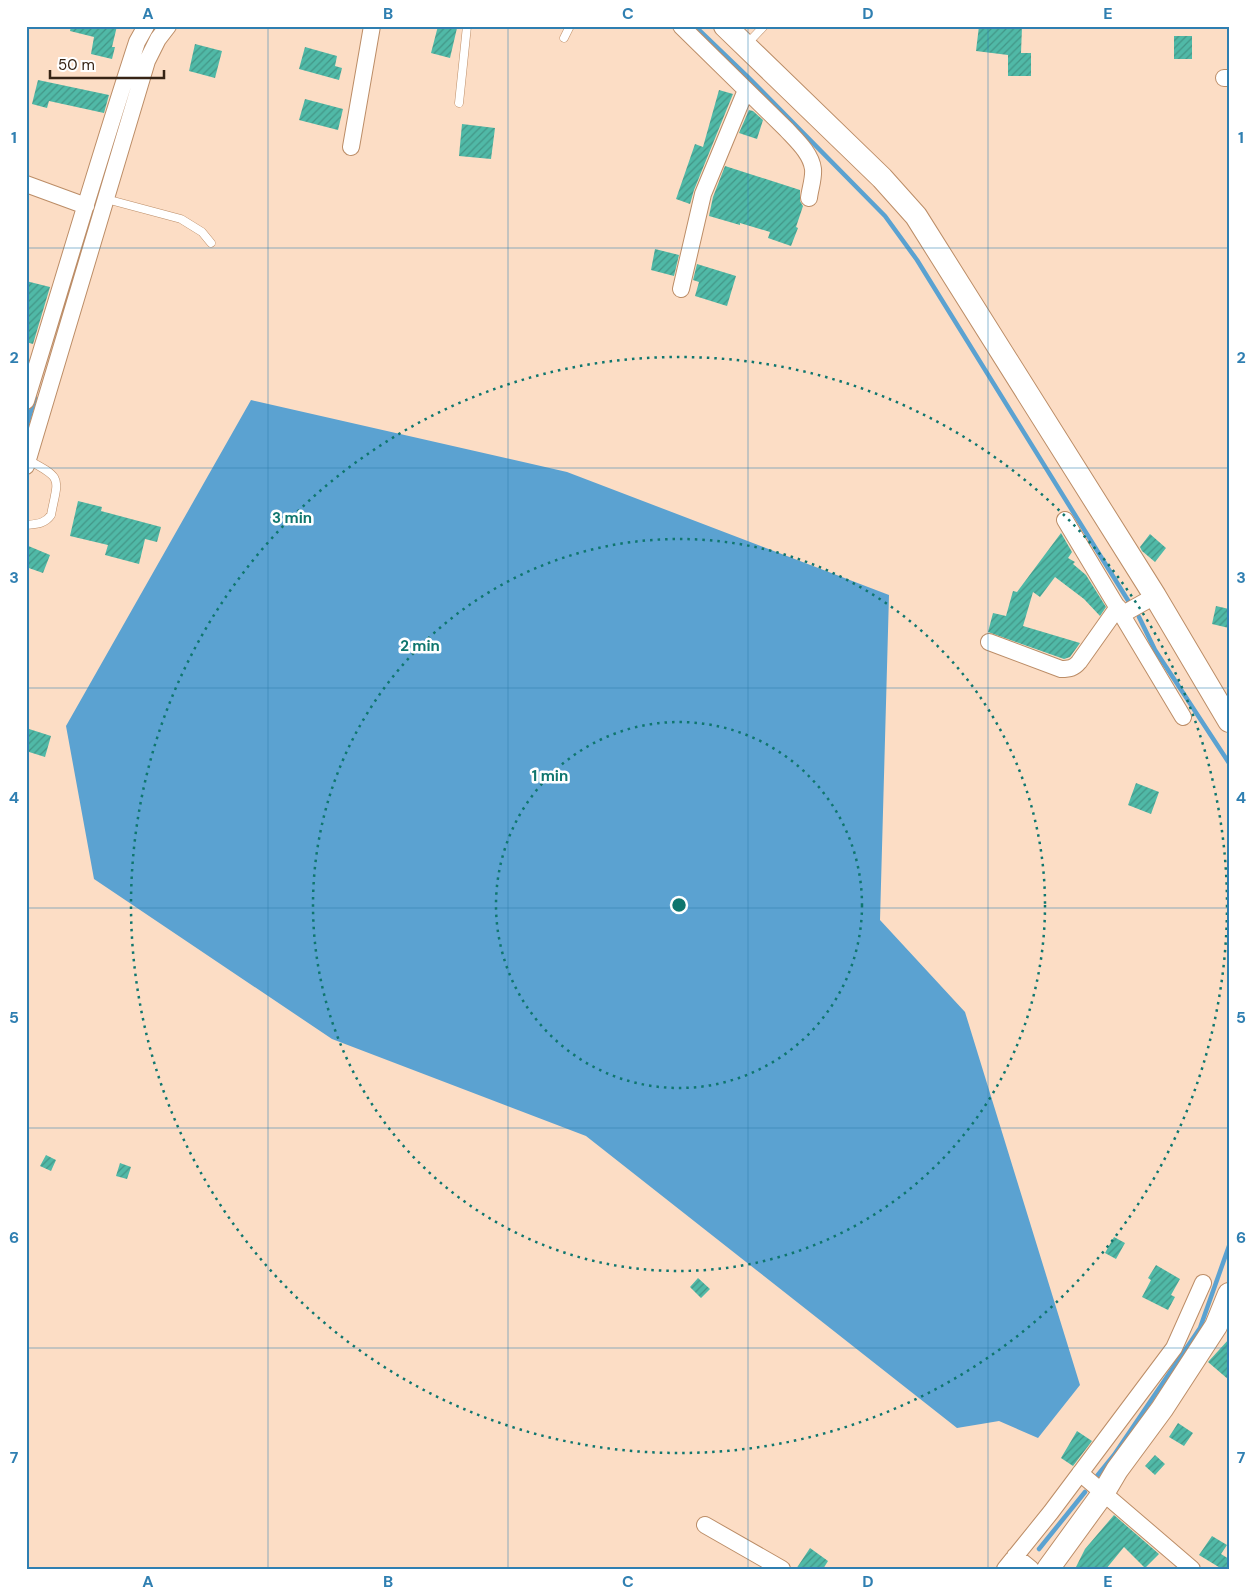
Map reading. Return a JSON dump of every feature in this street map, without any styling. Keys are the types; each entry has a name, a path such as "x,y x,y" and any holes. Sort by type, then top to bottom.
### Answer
{"street":[{"path":"26,401 86,206 100,153 134,52 146,26"},
{"path":"27,462 147,61 158,39 168,26"},
{"path":"351,147 372,26"},
{"path":"681,26 786,129 810,158 813,170 809,198"},
{"path":"725,26 882,178 916,216 1155,596 1229,721"},
{"path":"681,289 703,194 746,90"},
{"path":"26,184 86,206"},
{"path":"1065,520 1183,717"},
{"path":"989,642 1061,669 1069,669 1080,662 1120,610 1155,596"},
{"path":"1032,1569 1010,1562 1174,1348 1203,1283"},
{"path":"1048,1569 1104,1492 1117,1470 1162,1410 1216,1326 1229,1294"},
{"path":"1080,1473 1192,1569"},
{"path":"705,1525 782,1569"}],"lane":[{"path":"459,103 467,26"},
{"path":"564,38 570,26"},
{"path":"745,46 764,26"},
{"path":"106,199 181,218 202,232 211,243"},
{"path":"26,525 38,524 49,519 57,483 54,475 49,471 27,462"}],"water":[{"path":"251,400 567,472 889,595 880,920 965,1012 1080,1385 1038,1438 999,1421 957,1428 586,1136 332,1039 94,879 66,726"}],"building":[{"path":"71,26 117,26 112,47 115,47 112,59 91,54 94,37 70,31"},
{"path":"438,26 457,28 450,58 431,53"},
{"path":"979,26 1022,27 1021,53 1031,53 1031,76 1008,76 1008,55 976,51"},
{"path":"1174,36 1192,36 1192,59 1174,59"},
{"path":"195,44 222,51 215,78 189,71"},
{"path":"305,47 337,56 335,66 342,68 339,80 299,69"},
{"path":"38,80 109,95 104,113 49,101 47,108 32,104"},
{"path":"719,90 733,94 690,204 676,199 695,144 703,147"},
{"path":"305,99 343,109 338,130 299,120"},
{"path":"749,110 753,111 763,120 757,139 739,133"},
{"path":"462,124 495,128 491,159 459,156"},
{"path":"725,166 800,190 800,201 803,206 796,227 798,228 791,246 768,238 770,232 709,216 713,197"},
{"path":"655,249 679,255 674,276 651,270"},
{"path":"697,264 736,276 727,306 695,296 699,282 693,280"},
{"path":"26,281 50,287 33,344 26,342"},
{"path":"78,501 102,507 101,511 161,527 157,542 145,539 139,564 105,555 108,545 70,536"},
{"path":"1061,533 1072,552 1068,558 1075,562 1073,564 1086,575 1106,607 1100,616 1084,599 1055,577 1040,597 1033,592 1023,626 1080,643 1070,657 1064,659 988,632 993,613 1006,616 1013,591 1017,592"},
{"path":"1150,534 1166,548 1155,562 1140,547"},
{"path":"26,545 50,555 43,573 26,567"},
{"path":"1216,606 1229,609 1229,628 1212,624"},
{"path":"26,728 51,736 45,757 26,751"},
{"path":"1136,783 1159,792 1151,814 1128,805"},
{"path":"46,1155 56,1160 51,1171 40,1166"},
{"path":"120,1163 131,1167 127,1179 116,1176"},
{"path":"1114,1237 1125,1243 1116,1259 1105,1253"},
{"path":"1156,1265 1180,1279 1171,1295 1175,1297 1168,1310 1142,1297 1151,1280 1148,1278"},
{"path":"698,1278 710,1289 701,1298 690,1287"},
{"path":"1229,1339 1229,1380 1208,1362"},
{"path":"1178,1423 1193,1433 1184,1446 1169,1437"},
{"path":"1077,1431 1092,1441 1073,1466 1061,1458"},
{"path":"1155,1455 1165,1464 1155,1475 1145,1466"},
{"path":"1114,1515 1159,1554 1145,1568 1124,1547 1106,1569 1075,1569 1085,1549"},
{"path":"1212,1536 1227,1545 1221,1554 1229,1559 1229,1569 1222,1569 1199,1555"},
{"path":"810,1548 828,1561 823,1569 796,1569"}],"waterway":[{"path":"695,26 885,216 917,260 1129,602"},
{"path":"26,428 35,398"},
{"path":"1139,617 1155,650 1229,763"},
{"path":"1097,1476 1114,1455 1200,1328 1229,1246"},
{"path":"1039,1549 1085,1492"}]}
